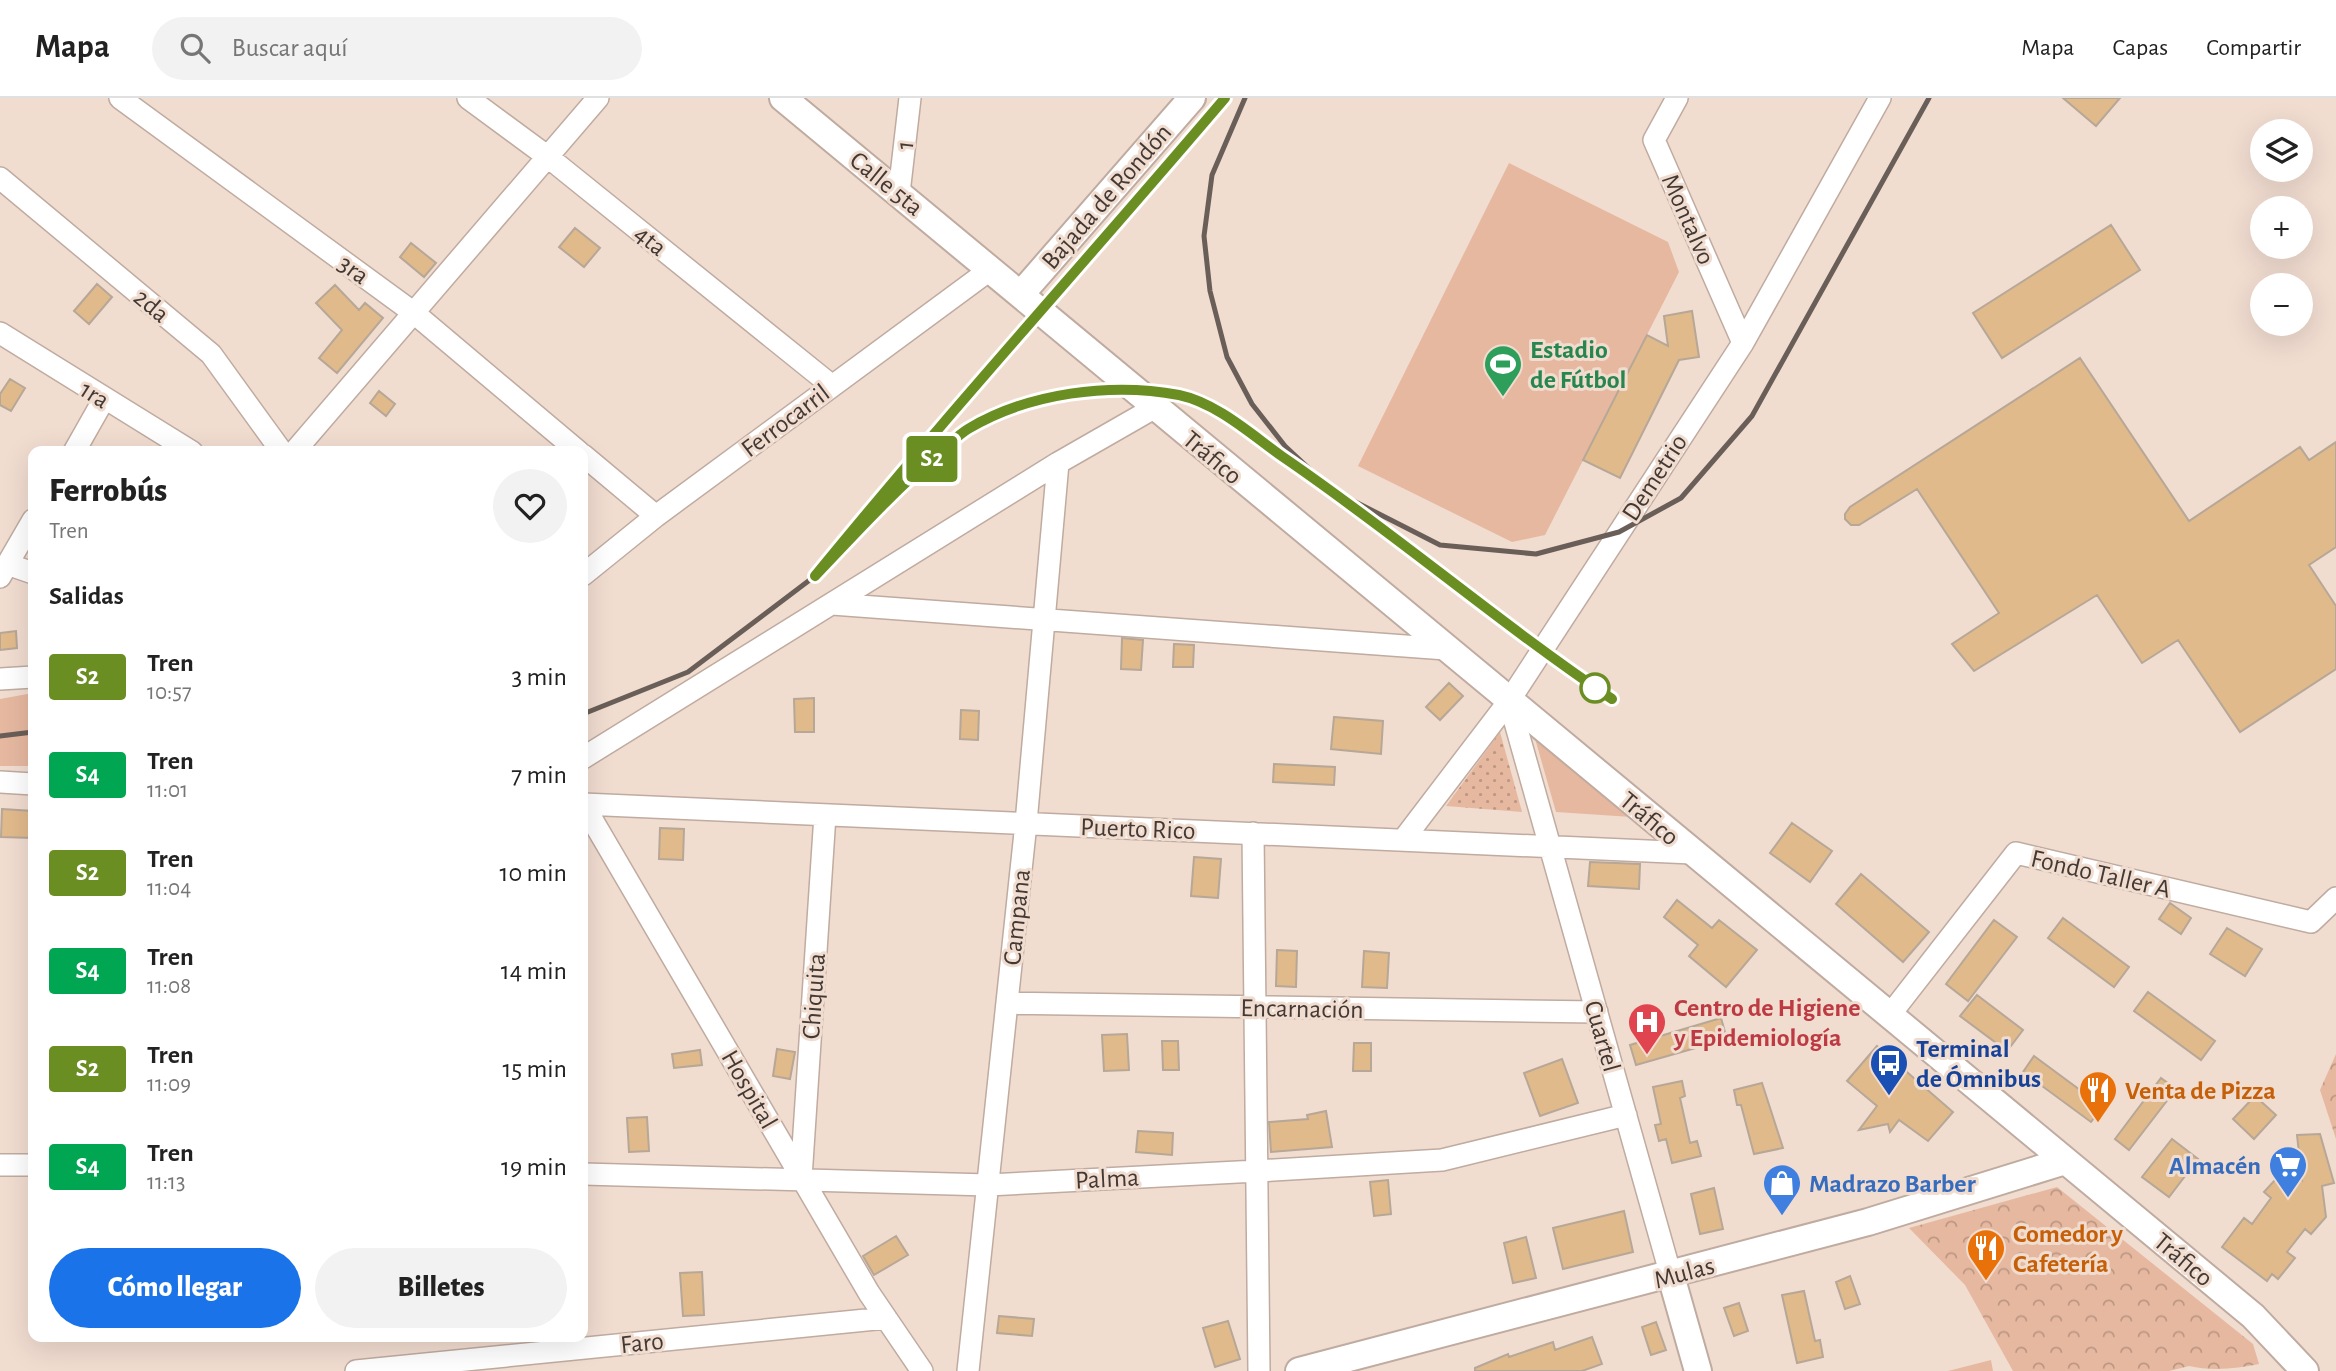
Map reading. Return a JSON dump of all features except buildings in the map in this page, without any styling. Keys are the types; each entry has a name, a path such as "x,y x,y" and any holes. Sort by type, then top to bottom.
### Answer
{"street":[{"name":"3ra","path":"120,98 414,313 573,446"},
{"name":"4ta","path":"468,98 548,157 831,385"},
{"path":"299,446 598,98"},
{"name":"Calle 5ta","path":"783,98 991,269"},
{"name":"1","path":"899,193 910,98"},
{"name":"Bajada de Rondón","path":"1021,294 1192,98"},
{"name":"Montalvo","path":"1677,98 1654,140 1742,343"},
{"name":"Demetrio","path":"1403,840 1509,701 1742,343 1880,98"},
{"name":"2da","path":"0,178 211,354 278,446"},
{"name":"Tráfico","path":"991,269 1154,408 2253,1316 2305,1371"},
{"name":"Ferrocarril","path":"588,571 656,516 991,269"},
{"name":"1ra","path":"0,333 182,446"},
{"path":"77,446 104,400"},
{"path":"588,755 1058,463 1154,408"},
{"name":"3ra","path":"588,459 656,516"},
{"name":"Campana","path":"968,1371 1026,823 1058,463"},
{"path":"28,529 4,571 28,573"},
{"path":"832,604 1446,649"},
{"path":"0,679 28,677"},
{"name":"Cuartel","path":"1509,701 1698,1371"},
{"path":"0,782 28,784"},
{"name":"Puerto Rico","path":"588,804 1692,853"},
{"name":"Hospital","path":"588,813 802,1178 886,1318 922,1371"},
{"name":"Chiquita","path":"802,1178 825,814"},
{"path":"1253,833 1259,1371"},
{"name":"Fondo Taller A","path":"1889,1016 2017,853 2311,922 2336,898"},
{"name":"Encarnación","path":"1007,1003 1597,1012"},
{"name":"Palma","path":"588,1174 988,1185 1256,1171 1442,1160 1626,1115"},
{"name":"Mulas","path":"1299,1371 1671,1276 1868,1222 2065,1161"},
{"path":"0,1165 28,1165"},
{"name":"Faro","path":"356,1371 484,1355 886,1318"}],"green space":[{"name":"Estadio de Fútbol","path":"1509,163 1668,242 1679,272 1545,535 1512,542 1358,466"},
{"path":"28,694 28,766 0,766 0,699"},
{"path":"1500,732 1522,812 1446,806"},
{"path":"1534,735 1632,817 1556,812"},
{"path":"2336,1054 2336,1139 2320,1090"},
{"path":"2057,1187 2253,1344 2259,1364 2224,1369 2189,1366 2169,1371 2013,1371 1965,1285 1909,1228"},
{"path":"1991,1360 1993,1371 1948,1371"}],"railway":[{"path":"877,500 1225,98"},
{"path":"1245,98 1212,175 1204,236 1210,291 1227,357 1252,404 1285,446 1332,490 1440,545 1536,554 1619,532 1681,498 1752,416 1929,98"},
{"path":"588,712 688,672 815,576 916,472 968,429 1015,408 1064,395 1103,390 1180,395 1216,410 1291,462"},
{"path":"1362,513 1541,652 1612,699"},
{"path":"0,736 28,733"}],"train":[{"name":"S2","path":"1225,98 1041,313 911,458 815,576 916,472 968,429 1015,408 1064,395 1103,390 1180,395 1216,410 1332,490 1541,652 1612,699"}],"place":[{"name":"Estadio de Fútbol","path":"1503,398"},
{"name":"Centro de Higiene y Epidemiología","path":"1647,1056"},
{"name":"Terminal de Ómnibus","path":"1889,1097"},
{"name":"Venta de Pizza","path":"2098,1124"},
{"name":"Almacén","path":"2288,1199"},
{"name":"Madrazo Barber","path":"1782,1217"},
{"name":"Comedor y Cafetería","path":"1986,1282"}]}
